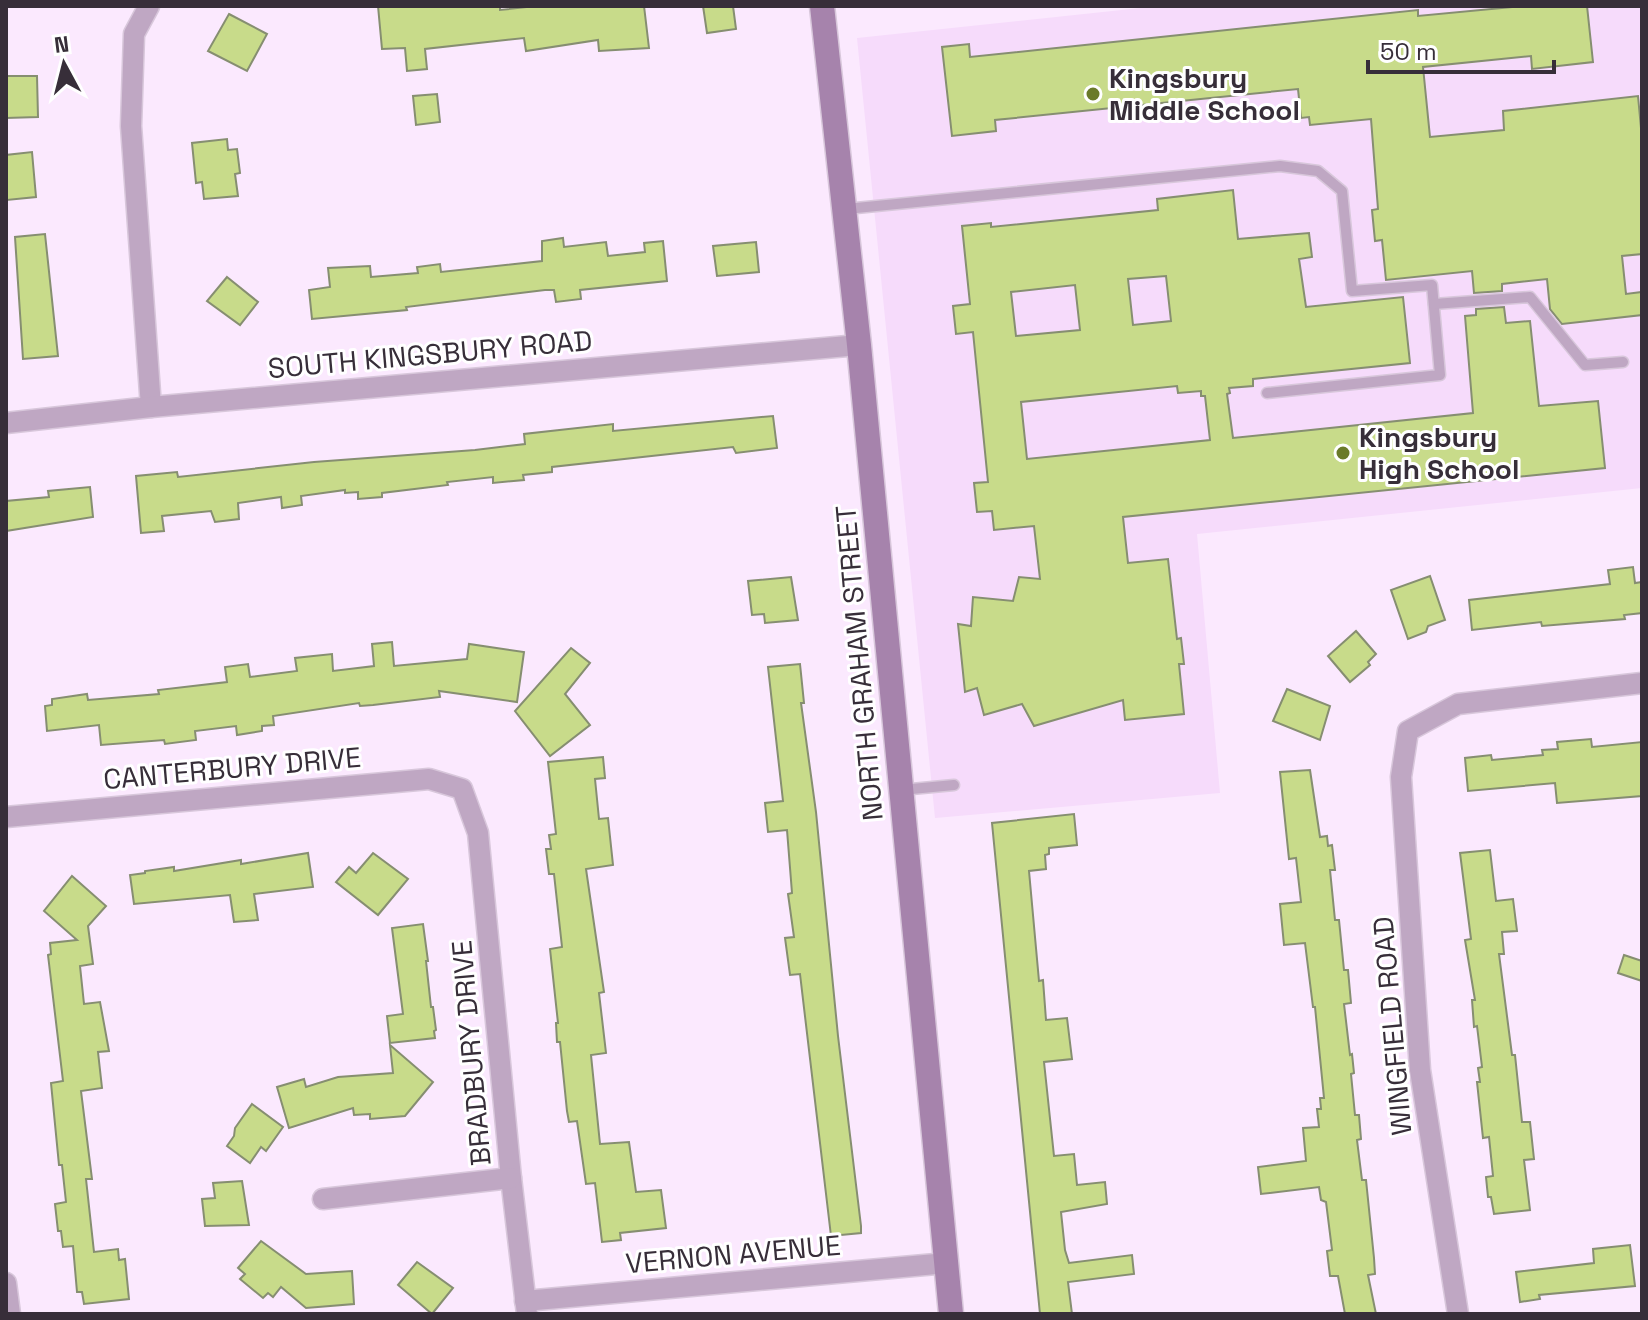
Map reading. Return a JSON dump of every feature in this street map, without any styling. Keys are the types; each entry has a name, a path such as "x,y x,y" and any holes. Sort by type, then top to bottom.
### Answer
{"main road":[{"name":"NORTH GRAHAM STREET","path":"822,6 859,345 951,1314"}],"street":[{"path":"149,6 134,34 131,126 151,407"},
{"name":"SOUTH KINGSBURY ROAD","path":"6,423 151,407 859,345"},
{"name":"WINGFIELD ROAD","path":"1458,1314 1420,1070 1401,777 1408,731 1458,704 1642,683"},
{"name":"CANTERBURY DRIVE","path":"6,817 429,779 462,789"},
{"name":"BRADBURY DRIVE","path":"462,789 478,833 526,1308"},
{"path":"323,1199 511,1178"},
{"name":"VERNON AVENUE","path":"526,1308 947,1263"},
{"path":"6,1283 10,1314"}],"lane":[{"path":"844,209 1280,166 1318,171 1342,191 1352,291 1432,285 1440,375 1267,393"},
{"path":"1434,304 1530,297 1585,365 1623,362"},
{"path":"901,790 954,785"}],"shaded area":[{"path":"1159,6 1642,6 1642,488 1197,534 1220,793 935,818 857,38"}],"building":[{"path":"378,6 500,6 500,10 536,6 644,6 649,48 599,51 598,40 526,51 524,38 425,49 427,69 407,71 405,48 382,49"},
{"path":"703,6 733,6 736,29 707,33"},
{"path":"1523,6 1587,6 1593,62 1532,69 1531,56 1423,67 1430,137 1504,130 1503,111 1638,96 1642,139 1642,254 1622,256 1626,294 1642,292 1642,315 1562,324 1550,309 1547,279 1502,284 1502,291 1474,293 1472,271 1386,280 1382,240 1375,241 1372,210 1378,209 1371,119 1310,125 1309,117 1301,118 1298,89 995,120 996,131 952,136 942,47 969,44 970,57 1418,10 1418,16"},
{"path":"229,14 267,34 247,71 208,51"},
{"path":"6,76 37,76 38,117 6,118"},
{"path":"437,94 440,122 416,125 413,96"},
{"path":"227,139 228,150 237,149 240,173 235,174 238,196 204,199 202,182 196,183 192,143"},
{"path":"32,152 36,197 7,200 6,155"},
{"name":"Kingsbury High School","path":"1233,190 1238,239 1309,233 1312,257 1299,259 1306,307 1403,297 1410,363 1253,379 1253,386 1229,388 1230,393 1227,394 1233,438 1473,413 1465,316 1476,315 1476,309 1504,307 1506,323 1530,321 1539,406 1598,401 1605,468 1123,517 1128,563 1168,559 1177,639 1181,638 1184,664 1179,664 1184,714 1125,720 1123,700 1034,726 1022,704 984,715 977,688 965,692 958,624 971,626 973,597 1013,601 1019,577 1040,579 1034,526 994,530 992,511 977,512 974,483 988,482 973,332 956,334 953,306 970,304 962,226 991,223 991,227 1158,210 1157,199","holes":["1166,276 1171,321 1133,325 1128,279","1075,285 1080,330 1016,336 1011,292","1177,386 1178,393 1201,391 1201,396 1205,396 1210,440 1027,459 1021,402"]},
{"path":"45,234 58,356 23,359 15,237"},
{"path":"563,238 564,247 606,242 608,256 645,252 644,243 663,241 667,281 580,290 581,299 556,302 554,290 545,290 406,307 407,310 312,319 309,290 330,287 328,268 370,266 371,277 418,273 417,267 440,264 441,272 542,261 542,241"},
{"path":"756,242 759,272 717,276 713,246"},
{"path":"227,277 258,302 240,325 207,301"},
{"path":"773,416 777,448 736,453 733,447 552,467 552,472 523,475 524,480 493,483 493,477 447,482 448,485 382,493 382,497 358,499 358,492 345,493 345,490 301,496 302,505 282,508 281,497 238,503 239,519 215,522 211,511 162,516 164,531 141,533 136,476 177,472 178,477 314,462 475,450 525,444 524,434 613,424 613,431"},
{"path":"90,487 93,517 6,531 6,501 49,497 48,491"},
{"path":"1633,567 1635,583 1642,582 1642,613 1624,615 1625,619 1542,626 1541,622 1472,630 1469,600 1610,584 1608,570"},
{"path":"1430,576 1445,620 1428,626 1426,632 1408,639 1391,590"},
{"path":"791,577 798,620 765,623 764,614 752,615 748,581"},
{"path":"1356,631 1376,654 1368,662 1370,665 1350,682 1328,656"},
{"path":"392,642 394,666 467,659 469,644 524,652 517,702 439,691 440,697 360,706 359,703 273,716 274,725 262,726 262,731 237,735 236,726 195,731 196,740 165,744 164,740 101,745 99,725 47,731 45,706 52,705 52,699 87,694 88,700 159,694 158,690 227,682 225,667 248,664 250,677 297,671 295,658 332,654 333,671 374,666 372,644"},
{"path":"571,648 590,663 565,694 590,725 550,756 515,711"},
{"path":"800,664 804,703 801,703 816,812 861,1226 861,1233 831,1236 800,974 790,975 785,938 794,937 788,894 792,893 787,830 768,832 765,803 783,801 768,667"},
{"path":"1287,689 1330,706 1320,740 1273,721"},
{"path":"1591,739 1592,747 1642,742 1642,796 1557,803 1555,783 1468,791 1465,758 1491,755 1492,760 1543,755 1542,750 1558,749 1557,742"},
{"path":"603,757 605,778 595,779 599,819 608,818 613,865 586,869 604,992 599,993 606,1053 591,1055 600,1144 629,1142 636,1192 661,1190 666,1228 620,1233 621,1240 602,1242 595,1183 586,1184 577,1121 569,1122 560,1042 557,1042 558,1023 550,949 562,947 554,874 549,874 546,849 551,849 549,835 556,834 548,762"},
{"path":"1310,770 1320,837 1327,836 1328,846 1332,845 1335,870 1330,870 1335,920 1339,920 1344,970 1348,970 1351,1003 1344,1004 1354,1073 1351,1074 1355,1115 1359,1115 1361,1139 1357,1140 1362,1180 1366,1180 1374,1258 1375,1274 1368,1275 1376,1314 1345,1314 1338,1276 1330,1276 1327,1251 1332,1250 1326,1202 1321,1200 1319,1187 1261,1194 1258,1167 1306,1161 1303,1128 1319,1127 1317,1109 1321,1109 1320,1098 1324,1098 1305,943 1284,945 1280,904 1301,902 1296,858 1289,859 1280,772"},
{"path":"1074,814 1077,845 1049,848 1049,854 1045,855 1046,869 1029,871 1039,981 1043,980 1046,1020 1067,1018 1072,1059 1044,1062 1054,1156 1074,1154 1077,1185 1105,1182 1107,1204 1061,1212 1065,1250 1069,1263 1132,1255 1134,1274 1068,1282 1072,1314 1040,1314 992,823"},
{"path":"1490,850 1496,901 1513,899 1517,931 1502,932 1504,954 1499,954 1522,1122 1530,1122 1534,1159 1524,1160 1530,1210 1494,1214 1486,1177 1493,1176 1489,1137 1483,1138 1477,1082 1480,1082 1478,1068 1482,1067 1477,1026 1474,1027 1472,1000 1475,1000 1465,940 1471,939 1460,853"},
{"path":"308,853 313,887 254,894 258,920 234,922 230,895 134,904 130,875 241,860 241,864"},
{"path":"373,853 408,879 378,915 336,882 349,867 356,873"},
{"path":"72,876 106,906 88,926 93,964 80,966 84,1004 100,1002 109,1051 98,1052 102,1088 81,1091 92,1179 86,1179 94,1252 118,1249 119,1260 125,1259 129,1299 84,1304 82,1292 77,1292 73,1246 63,1247 55,1204 66,1202 51,1083 63,1081 48,955 51,954 50,943 77,940 44,911"},
{"path":"423,924 435,1038 390,1043 387,1016 403,1014 392,928"},
{"path":"1624,955 1642,961 1642,981 1618,973"},
{"path":"390,1045 433,1082 405,1116 370,1119 370,1114 354,1115 353,1108 289,1128 277,1087 304,1079 306,1087 338,1077 393,1073"},
{"path":"252,1104 283,1127 266,1151 261,1147 250,1163 227,1146"},
{"path":"242,1181 249,1225 205,1226 202,1199 215,1198 213,1183"},
{"path":"261,1241 306,1274 352,1271 354,1304 306,1308 281,1287 273,1297 268,1293 263,1298 240,1279 245,1274 238,1268"},
{"path":"1630,1245 1635,1286 1539,1295 1540,1299 1520,1302 1516,1272 1594,1263 1593,1249"},
{"path":"417,1262 453,1288 432,1314 398,1285"}],"place":[{"name":"Kingsbury Middle School","path":"1093,94"},
{"name":"Kingsbury High School","path":"1343,453"}]}
